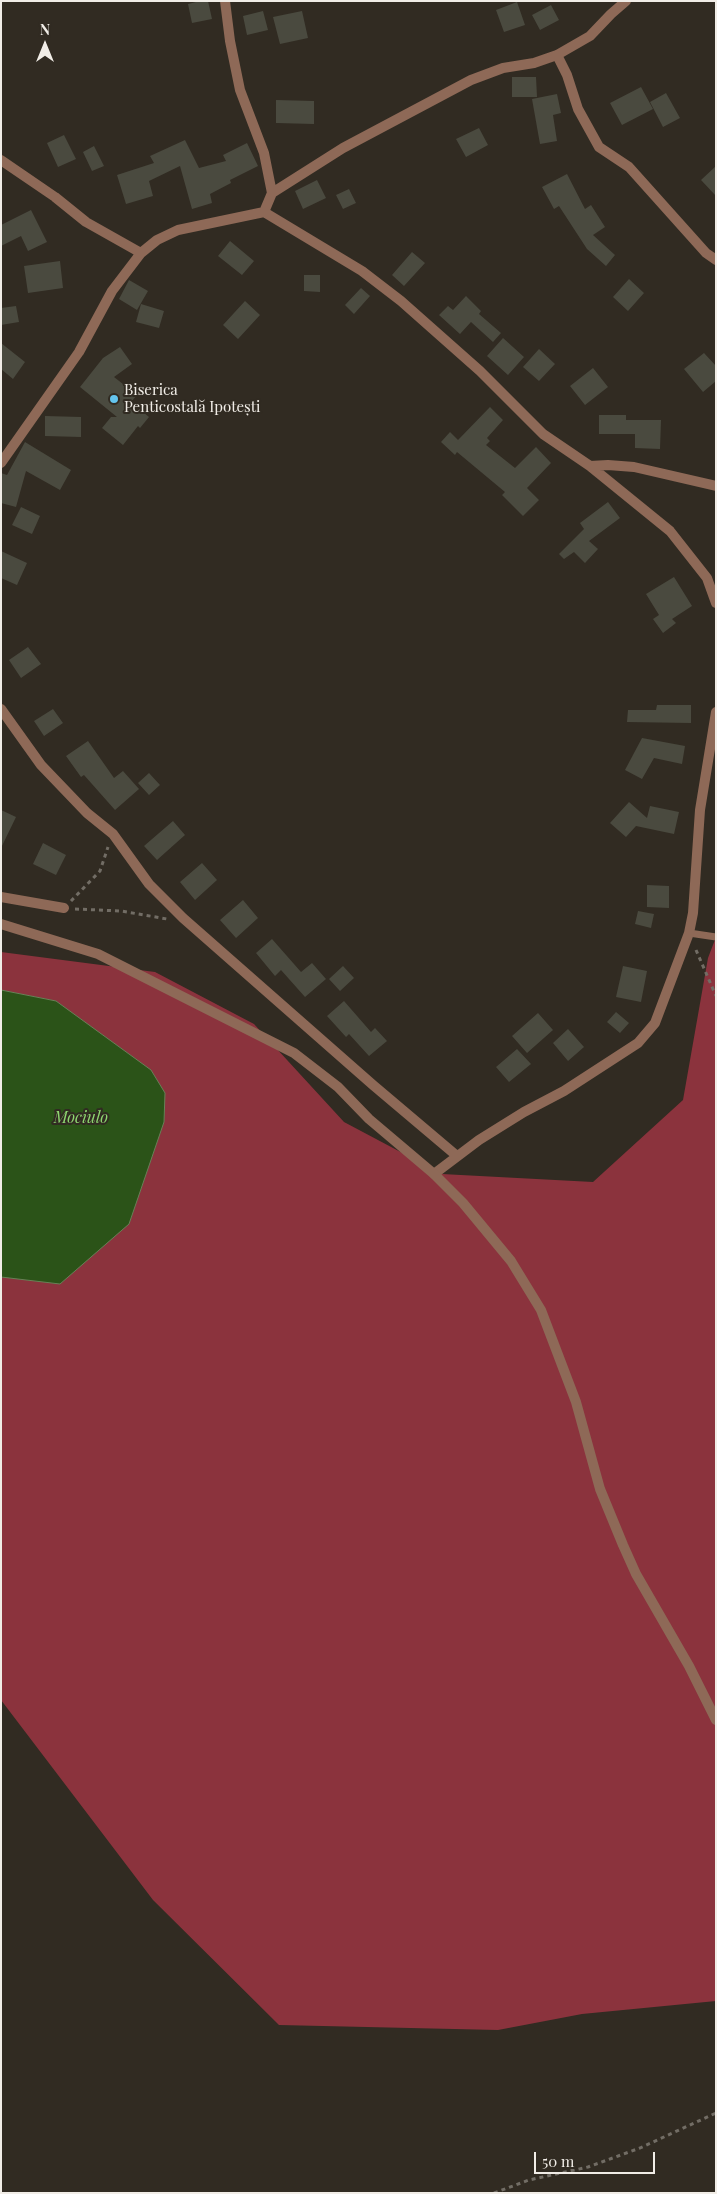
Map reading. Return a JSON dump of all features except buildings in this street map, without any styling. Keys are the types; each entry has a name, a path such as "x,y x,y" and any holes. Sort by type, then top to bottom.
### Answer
{"street":[{"path":"225,1 230,41 240,90 264,153 272,193 264,212"},
{"path":"272,193 343,148 471,80 503,68 534,63 556,55 590,36 626,1"},
{"path":"556,55 567,75 578,109 599,147 629,167 706,253 716,260"},
{"path":"1,160 56,197 86,222 141,253"},
{"path":"1,463 80,352 112,291 141,253 157,240 178,230 264,212 362,271 401,301 480,371 543,434 590,466 670,531 707,578 716,603"},
{"path":"590,466 634,467 716,486"},
{"path":"1,709 41,765 87,813 113,834 148,884 183,918 457,1156"},
{"path":"434,1174 479,1140 564,1091 638,1044 655,1023 689,933 693,913 700,810 716,712"},
{"path":"1,897 64,908"},
{"path":"1,924 98,954 294,1054 338,1087 369,1119 434,1174 463,1203 511,1261 541,1310 576,1402 598,1483 619,1536 636,1574 689,1666 716,1720"}],"lane":[{"path":"689,933 716,937"}],"path":[{"path":"64,908 100,871 113,834"},
{"path":"64,908 122,911 161,919 183,918"},
{"path":"689,933 716,996"},
{"path":"494,2193 529,2180 588,2167 640,2148 716,2113"}],"shaded area":[{"path":"716,937 716,2001 582,2014 498,2030 279,2025 153,1900 1,1700 1,952 155,972 254,1024 344,1122 442,1174 593,1182 683,1100 708,958"}],"water":[{"name":"Mociulo","path":"1,990 56,1001 151,1070 165,1093 164,1122 129,1224 60,1284 1,1277"}],"place":[{"name":"Biserica Penticostală Ipotești","path":"114,399"}]}
